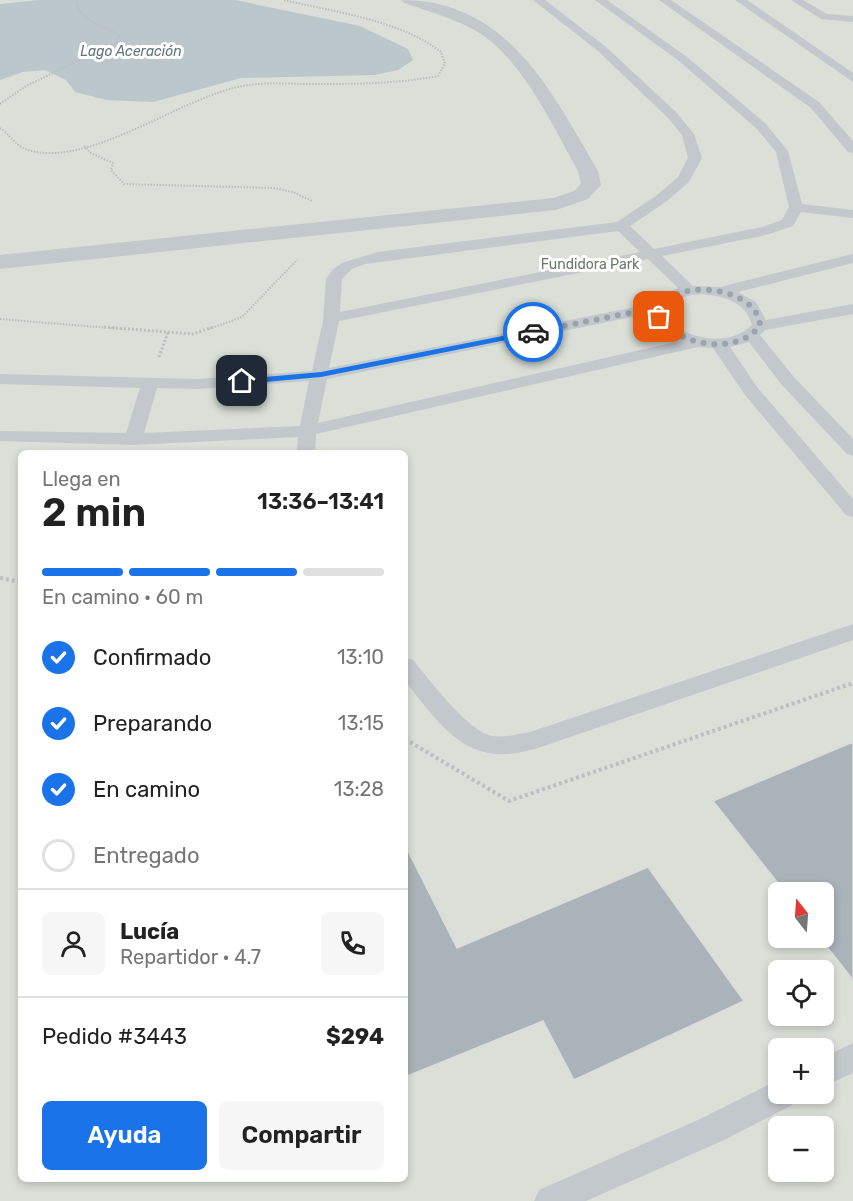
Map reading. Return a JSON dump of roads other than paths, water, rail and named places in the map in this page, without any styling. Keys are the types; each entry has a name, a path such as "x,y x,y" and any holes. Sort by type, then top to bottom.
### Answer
{"street":[{"path":"0,262 556,204 581,195 591,184 588,171 515,54 490,33 451,14 409,0"}],"lane":[{"path":"306,450 307,431 321,375 331,318 334,279 344,267 359,260 621,226 684,179 695,158 688,134 602,49 538,0"},
{"path":"331,318 766,231 788,223 796,207 782,151 761,126 683,59 600,0"},
{"path":"664,0 815,105 853,149"},
{"path":"740,0 853,78"},
{"path":"796,0 825,17 853,19"},
{"path":"796,207 851,210"},
{"path":"621,226 689,290"},
{"path":"719,292 853,258"},
{"path":"853,309 756,331 738,342 719,344 698,342 680,336 666,327 659,317 660,307 668,298 689,290 719,292 737,297 751,306 759,316 756,331 787,380 853,450"},
{"path":"0,379 197,384 321,375 660,307"},
{"path":"0,436 133,439 307,431 698,342"},
{"path":"719,344 751,391 853,511"},
{"path":"133,439 150,383"},
{"path":"408,669 465,732 485,745 506,745 530,741 853,632"},
{"path":"834,1067 853,1057"},
{"path":"550,1201 711,1130 768,1101"}],"water":[{"name":"Lago Aceración","path":"39,0 235,0 360,26 408,49 413,60 398,70 375,75 241,78 153,102 106,100 75,92 66,80 45,70 23,72 0,80 0,4"}],"park label":[{"name":"Fundidora Park","path":"590,264"}]}
